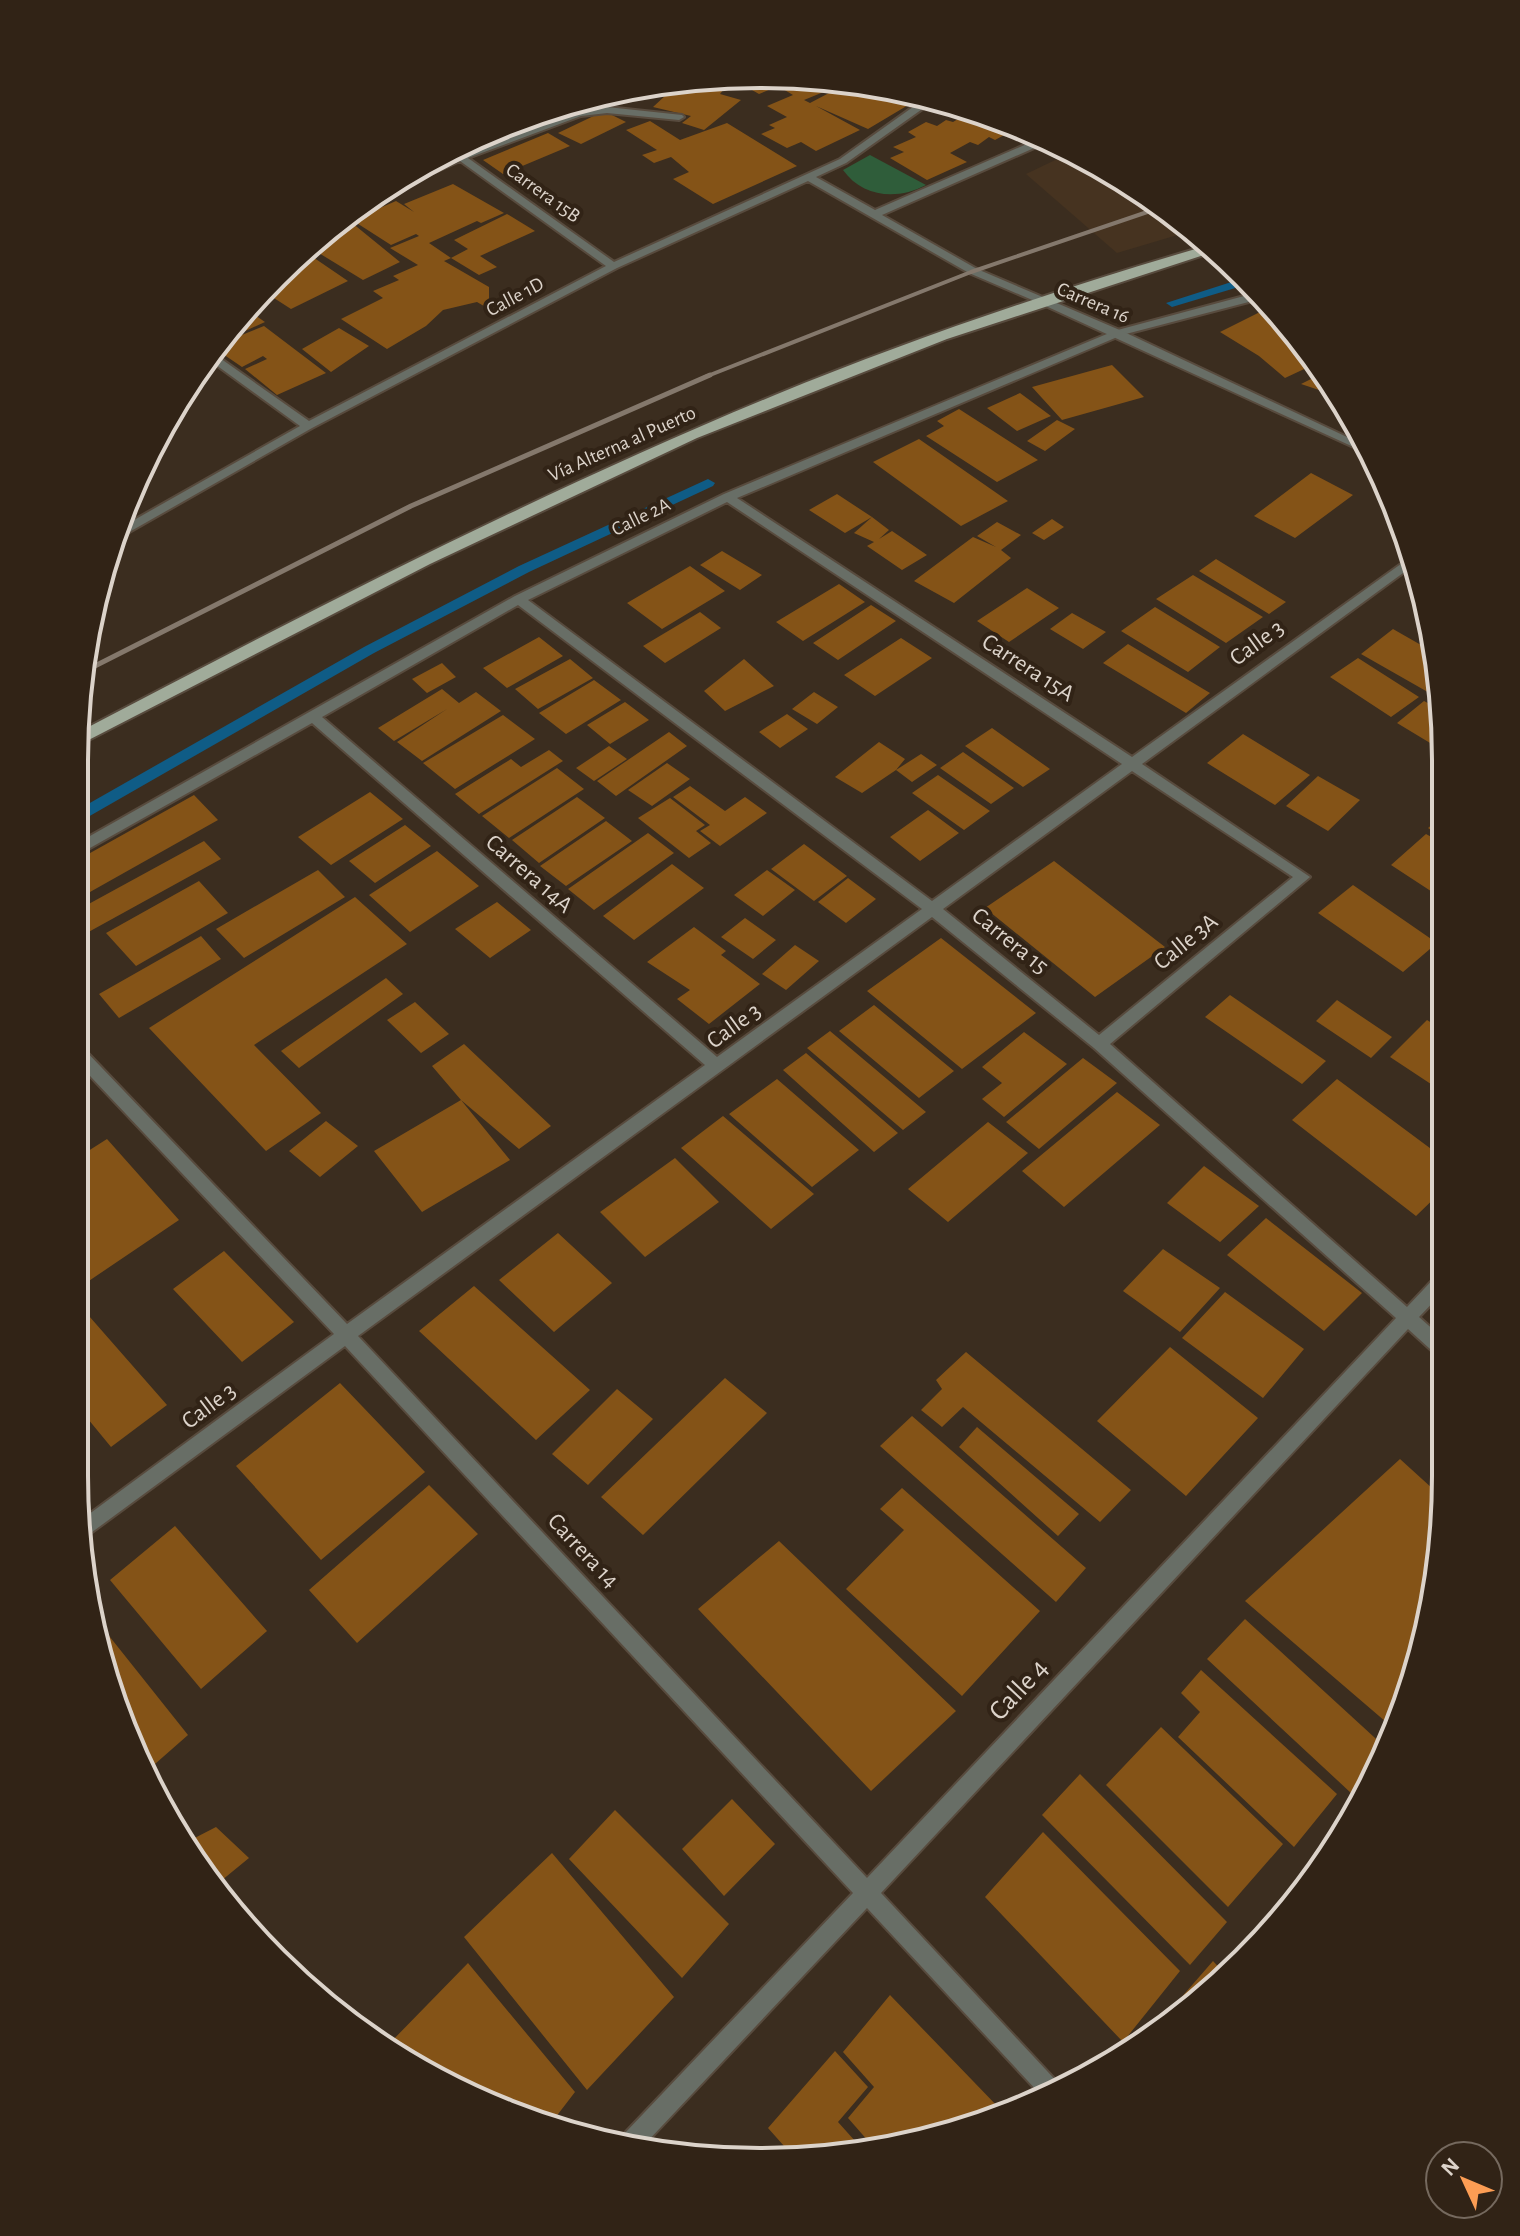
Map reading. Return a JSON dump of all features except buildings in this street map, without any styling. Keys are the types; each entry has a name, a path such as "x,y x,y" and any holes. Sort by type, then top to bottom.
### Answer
{"main road":[{"name":"Vía Alterna al Puerto","path":"89,734 238,655 536,505 782,397 1041,300 1199,252"}],"street":[{"name":"Calle 1D","path":"130,528 308,426 613,266 843,161 919,107"},
{"path":"580,113 607,110 679,117"},
{"path":"524,132 572,115"},
{"path":"875,214 1031,145"},
{"name":"Carrera 15B","path":"461,158 613,266"},
{"name":"Carrera 16","path":"807,176 973,271 1112,330 1353,444"},
{"name":"Calle 2A","path":"88,844 519,599 728,497 1112,330 1247,298"},
{"path":"219,362 308,426"},
{"name":"Carrera 15A","path":"728,497 1303,877"},
{"name":"Calle 3","path":"90,1525 346,1335 1403,567"},
{"name":"Carrera 15","path":"519,599 932,909 1099,1044 1432,1340"},
{"name":"Carrera 14A","path":"311,715 718,1067"},
{"name":"Calle 3A","path":"1099,1044 1303,877"},
{"name":"Carrera 14","path":"88,1064 346,1335 1046,2084"},
{"name":"Calle 4","path":"637,2136 1432,1292"}],"shaded area":[{"path":"1059,158 1133,201 1178,235 1117,253 1026,174"}],"green space":[{"path":"870,155 926,185 893,194 882,194 860,186 843,170"}],"waterway":[{"path":"1172,303 1234,284"},
{"path":"88,811 369,650 524,569 708,483"}],"railway":[{"path":"709,375 971,272 1148,212"},
{"path":"95,666 411,506 709,375"},
{"path":"705,377 709,375"}]}
